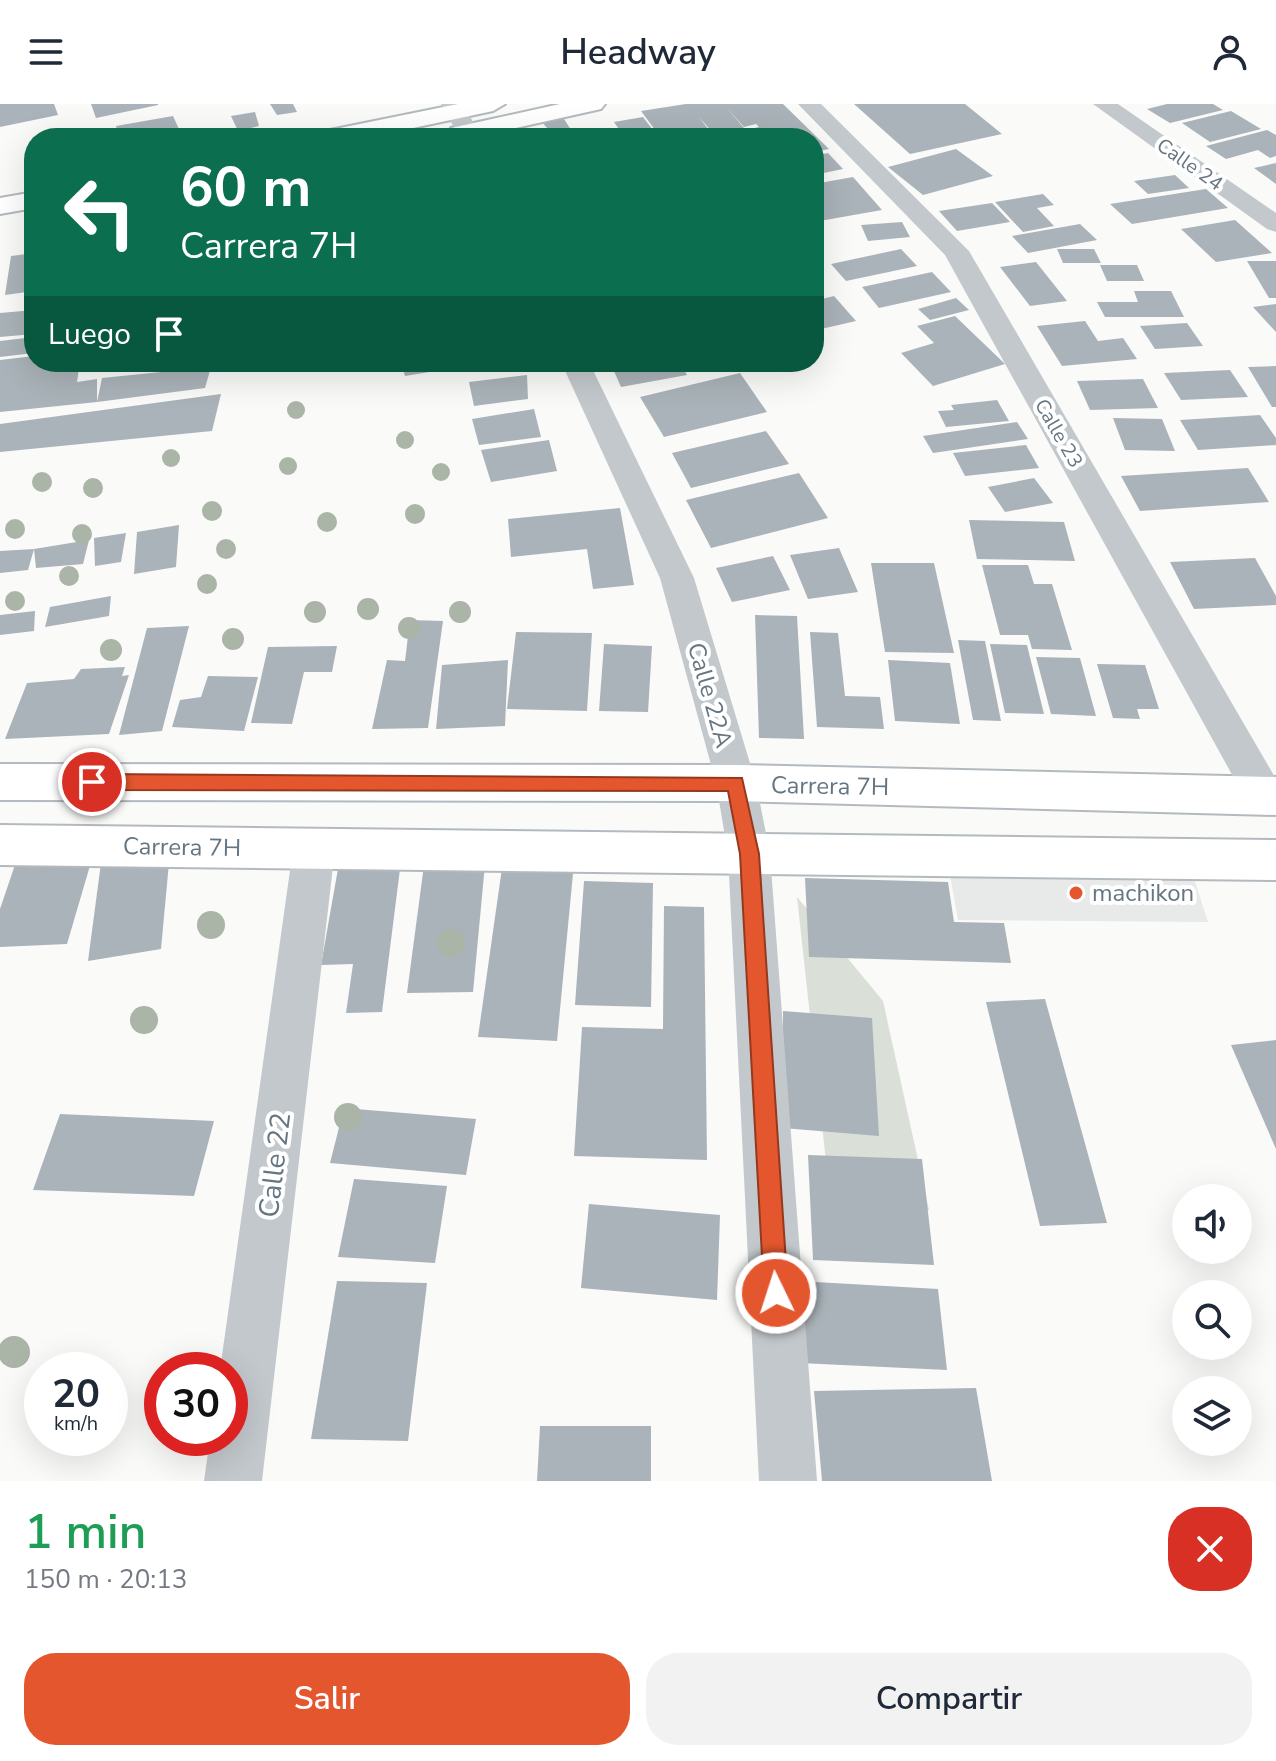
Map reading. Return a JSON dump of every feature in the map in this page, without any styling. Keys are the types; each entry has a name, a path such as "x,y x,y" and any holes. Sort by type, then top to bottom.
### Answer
{"street":[{"path":"462,121 493,104"},
{"path":"408,128 593,104"},
{"name":"Calle 23","path":"809,104 956,251 1270,797"},
{"name":"Calle 24","path":"1104,104 1276,224"},
{"path":"0,206 24,202"},
{"path":"0,223 24,218"},
{"name":"Calle 22A","path":"580,372 677,578 736,783 749,854 788,1481"},
{"name":"Carrera 7H","path":"0,782 736,783 1270,797"},
{"name":"Carrera 7H","path":"0,845 1276,860"},
{"name":"Calle 22","path":"233,1481 314,849"}],"shaded area":[{"name":"machikon","path":"948,864 1190,866 1208,922 958,920"},
{"path":"797,897 883,1001 929,1210 873,1214 831,1207"}],"building":[{"path":"0,104 54,104 58,115 0,127"},
{"path":"91,104 158,104 158,105 96,118"},
{"path":"270,104 293,104 297,112 277,115"},
{"path":"686,104 783,104 808,128 755,128 759,127 756,124 744,127 726,107 744,128 709,128 699,117 707,128 654,128 641,111"},
{"path":"854,104 965,104 1002,134 910,154"},
{"path":"1167,104 1213,104 1223,110 1170,123 1147,109"},
{"path":"1231,111 1261,129 1210,142 1182,123"},
{"path":"255,112 259,126 237,128 231,116"},
{"path":"173,116 178,128 116,128"},
{"path":"562,116 570,128 547,128 540,120"},
{"path":"643,117 651,128 618,128 614,122"},
{"path":"1267,130 1276,135 1276,156 1270,158 1258,150 1226,159 1206,146"},
{"path":"956,149 993,176 923,195 888,167"},
{"path":"828,153 843,169 824,173 824,154"},
{"path":"1276,163 1276,184 1254,168"},
{"path":"1175,175 1189,188 1148,194 1134,181"},
{"path":"853,177 882,210 824,220 824,182"},
{"path":"1206,189 1228,208 1132,224 1110,204"},
{"path":"1043,194 1054,205 1037,208 1054,226 1023,232 995,202"},
{"path":"992,203 1010,222 957,231 939,211"},
{"path":"1235,220 1272,253 1216,262 1181,229"},
{"path":"902,222 910,237 868,241 861,225"},
{"path":"1080,224 1097,240 1028,253 1012,236"},
{"path":"901,249 917,266 846,281 831,264"},
{"path":"1057,249 1094,249 1101,263 1063,263"},
{"path":"24,254 24,292 5,295 11,256"},
{"path":"1247,261 1276,261 1276,298 1269,298"},
{"path":"1036,262 1067,301 1030,306 1000,267"},
{"path":"1100,265 1137,265 1144,281 1107,281"},
{"path":"932,272 951,292 879,308 862,287"},
{"path":"1134,291 1171,291 1184,317 1105,317 1097,302 1138,302"},
{"path":"834,296 856,321 824,328 824,298"},
{"path":"956,298 969,310 930,320 918,309"},
{"path":"1276,304 1276,332 1253,307"},
{"path":"24,311 24,335 0,337 0,313"},
{"path":"955,316 1005,364 933,386 901,353 934,343 917,326"},
{"path":"1085,321 1098,341 1123,338 1137,359 1062,366 1037,326"},
{"path":"1187,323 1203,346 1155,349 1140,326"},
{"path":"24,338 24,354 0,357 0,341"},
{"path":"24,357 24,372 78,372 77,382 97,379 97,402 0,412 0,360"},
{"path":"1276,366 1276,407 1272,407 1248,367"},
{"path":"1230,370 1248,397 1181,400 1164,373"},
{"path":"161,372 210,372 205,388 97,402 102,378"},
{"path":"404,372 430,372 405,376"},
{"path":"614,372 685,372 687,375 621,387"},
{"path":"740,373 767,412 664,437 640,397"},
{"path":"527,375 528,399 474,406 469,382"},
{"path":"1143,379 1158,408 1090,410 1077,381"},
{"path":"221,394 212,431 0,452 0,424"},
{"path":"997,400 1009,421 946,427 938,411 954,410 951,405"},
{"path":"534,409 541,437 479,445 472,419"},
{"path":"1260,415 1276,438 1276,445 1198,450 1180,420"},
{"path":"1113,418 1162,419 1175,451 1125,450"},
{"path":"1017,422 1028,439 933,453 923,436"},
{"path":"766,431 789,464 691,488 672,453"},
{"path":"549,440 557,471 491,482 481,450"},
{"path":"1026,445 1039,468 965,476 953,453"},
{"path":"1248,468 1269,502 1140,511 1121,476"},
{"path":"799,473 828,518 711,548 686,500"},
{"path":"1034,478 1053,503 1005,512 988,487"},
{"path":"620,508 634,585 593,589 587,549 511,557 508,519"},
{"path":"969,520 1064,522 1075,561 977,559"},
{"path":"179,525 176,567 134,574 137,532"},
{"path":"126,533 121,562 95,566 94,538"},
{"path":"89,540 83,564 36,568 34,549"},
{"path":"839,548 858,592 808,599 790,555"},
{"path":"34,549 28,570 0,573 0,551"},
{"path":"773,556 790,590 732,602 716,568"},
{"path":"1255,558 1276,596 1276,605 1194,609 1170,562"},
{"path":"871,563 934,563 954,653 885,652"},
{"path":"982,565 1028,565 1034,584 1052,584 1072,650 1032,649 1028,635 1000,635"},
{"path":"111,596 109,616 45,627 50,607"},
{"path":"35,611 34,631 0,635 0,615"},
{"path":"755,615 797,616 804,739 759,738"},
{"path":"410,620 443,621 428,728 372,729 387,660 405,661"},
{"path":"189,626 162,731 119,735 147,628"},
{"path":"516,632 592,633 587,711 507,709"},
{"path":"810,632 838,633 845,696 880,697 884,729 817,727"},
{"path":"958,640 985,641 1001,721 973,720"},
{"path":"604,644 652,646 648,712 599,711"},
{"path":"990,644 1027,645 1044,714 1005,713"},
{"path":"337,646 332,672 304,672 292,724 251,723 268,647"},
{"path":"1036,657 1080,658 1096,716 1051,714"},
{"path":"508,660 505,726 436,729 442,665"},
{"path":"888,660 950,663 960,724 895,721"},
{"path":"1097,664 1145,665 1159,709 1137,709 1140,719 1113,718"},
{"path":"125,667 122,676 129,675 109,734 5,739 27,683 74,679 81,669"},
{"path":"208,676 258,677 244,731 172,727 180,700 201,697"},
{"path":"403,845 382,1012 346,1013 353,964 321,965 342,846"},
{"path":"94,852 67,944 0,947 0,909 18,856"},
{"path":"170,852 161,949 88,961 101,863"},
{"path":"503,861 574,863 557,1041 478,1037"},
{"path":"485,864 473,992 407,993 424,865"},
{"path":"805,878 948,882 954,922 1004,923 1011,963 809,957"},
{"path":"584,881 653,883 651,1007 575,1005"},
{"path":"664,906 704,907 707,1160 574,1156 582,1027 663,1029"},
{"path":"1045,999 1107,1223 1040,1226 986,1002"},
{"path":"783,1011 872,1018 879,1136 783,1128"},
{"path":"1276,1040 1276,1149 1231,1045"},
{"path":"344,1108 476,1119 466,1175 330,1163"},
{"path":"60,1114 214,1121 194,1196 33,1190"},
{"path":"808,1155 922,1159 934,1265 813,1260"},
{"path":"354,1179 447,1186 435,1263 338,1257"},
{"path":"589,1204 720,1215 717,1300 581,1288"},
{"path":"337,1281 427,1283 408,1441 311,1439"},
{"path":"798,1281 938,1289 947,1370 800,1363"},
{"path":"976,1388 992,1481 822,1481 814,1391"},
{"path":"540,1426 651,1426 651,1481 537,1481"}],"place":[{"name":"machikon","path":"1076,893"}],"route":[{"path":"92,782 736,783 749,854 776,1293"}]}
